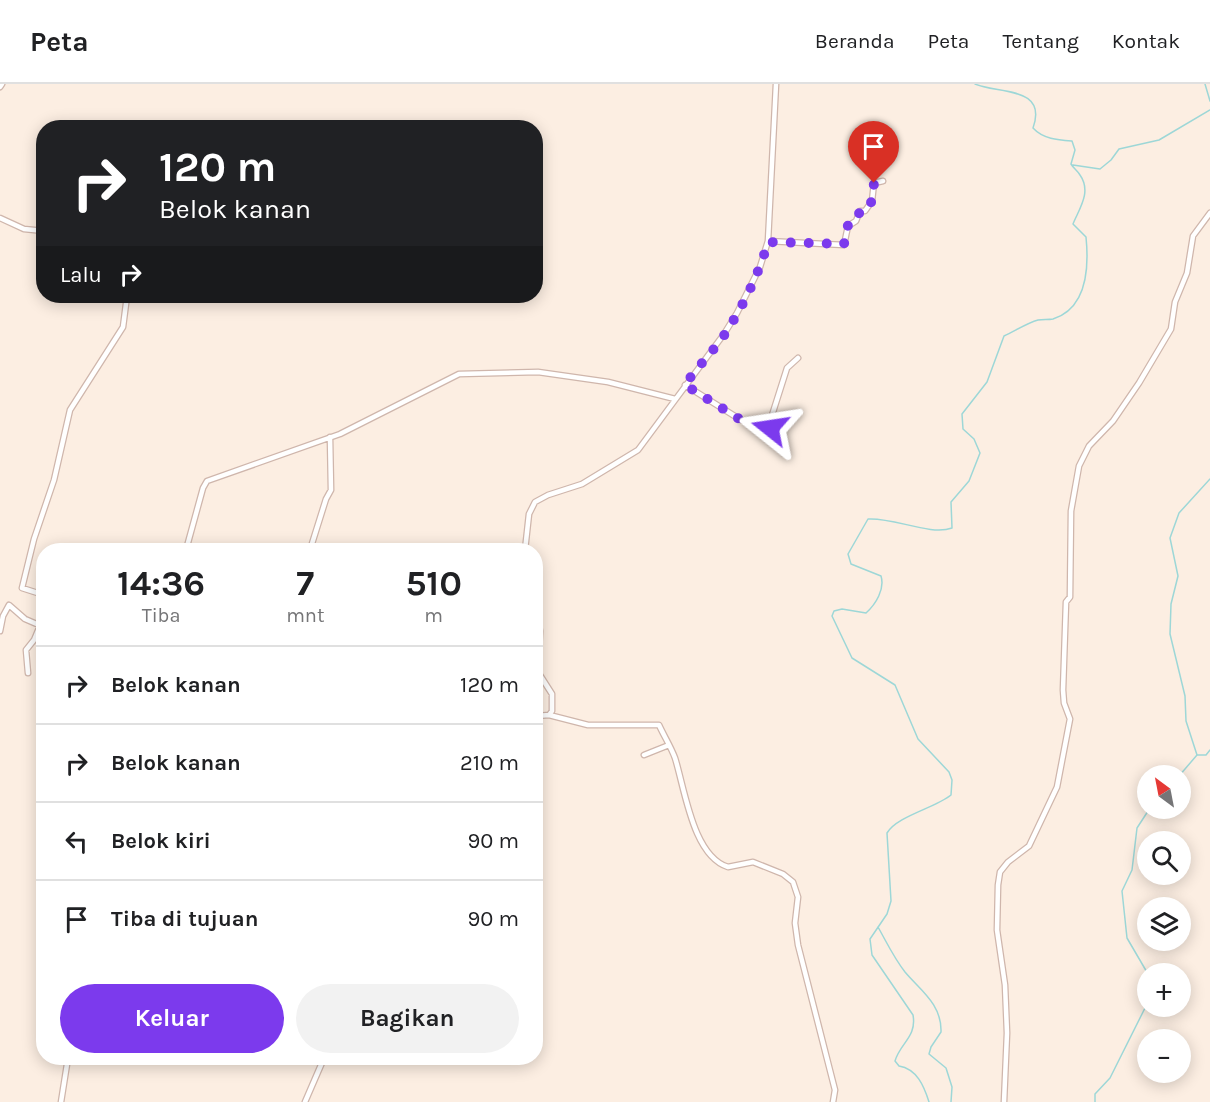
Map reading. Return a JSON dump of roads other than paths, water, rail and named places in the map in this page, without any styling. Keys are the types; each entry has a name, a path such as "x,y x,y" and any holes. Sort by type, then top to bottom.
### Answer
{"street":[{"path":"526,543 529,514 535,502 548,495 582,484 638,450 737,313 760,267 768,242 776,84"},
{"path":"768,242 844,244 848,225 856,221 860,211 865,211 872,201 874,183 883,181"},
{"path":"1004,1102 1007,1033 1005,985 997,930 998,885 1000,872 1008,862 1029,846 1052,802 1066,743 1070,719 1064,703 1063,650 1066,602 1070,597 1071,519 1076,478 1089,446 1113,421 1171,329 1175,302 1186,273 1193,236 1210,213"},
{"path":"0,218 24,229 36,230"},
{"path":"36,592 22,588 31,549 54,480 70,410 123,327 126,303"},
{"path":"685,385 741,420 767,431 787,368 798,358"},
{"path":"188,543 202,488 207,481 330,437 459,374 538,372 608,382 675,399"},
{"path":"312,543 331,490 330,437"},
{"path":"0,631 3,616 9,605 25,619 36,624"},
{"path":"28,673 26,650 36,634"},
{"path":"543,680 552,694 552,711 549,715"},
{"path":"543,715 588,725 653,723 658,725 669,745 697,832 709,856 728,867 748,862 758,863 789,878 796,888 795,923 798,945 835,1090 833,1102"},
{"path":"644,754 669,745"},
{"path":"61,1102 67,1065"},
{"path":"305,1102 321,1065"}],"waterway":[{"path":"929,1102 915,1074 899,1066 895,1061 913,1029 913,1015 872,955 870,939 887,914 891,901 887,833 907,817 951,795 952,780 949,772 918,739 895,685 852,658 832,616 834,611 842,609 866,613 881,591 881,576 851,564 848,554 868,519 933,530 952,528 951,502 969,481 980,453 974,439 963,429 962,414 987,382 1004,336 1034,321 1053,319 1064,314 1073,306 1083,285 1087,261 1086,237 1073,224 1083,200 1085,188 1080,175 1071,164 1075,150 1072,141 1046,137 1037,132 1033,128 1036,114 1034,105 1027,98 975,84"},
{"path":"1205,84 1210,101"},
{"path":"1073,165 1100,169 1119,149 1159,140 1210,110"},
{"path":"1197,755 1186,721 1185,696 1170,634 1171,604 1178,576 1170,538 1179,513 1210,479"},
{"path":"1188,765 1197,755 1206,755 1210,750"},
{"path":"1142,963 1127,938 1122,891 1132,870 1137,828 1143,819"},
{"path":"878,927 901,967 929,998 938,1013 941,1032 929,1054 946,1068 952,1087 951,1102"},
{"path":"1095,1102 1095,1094 1110,1078 1140,1017"}]}
